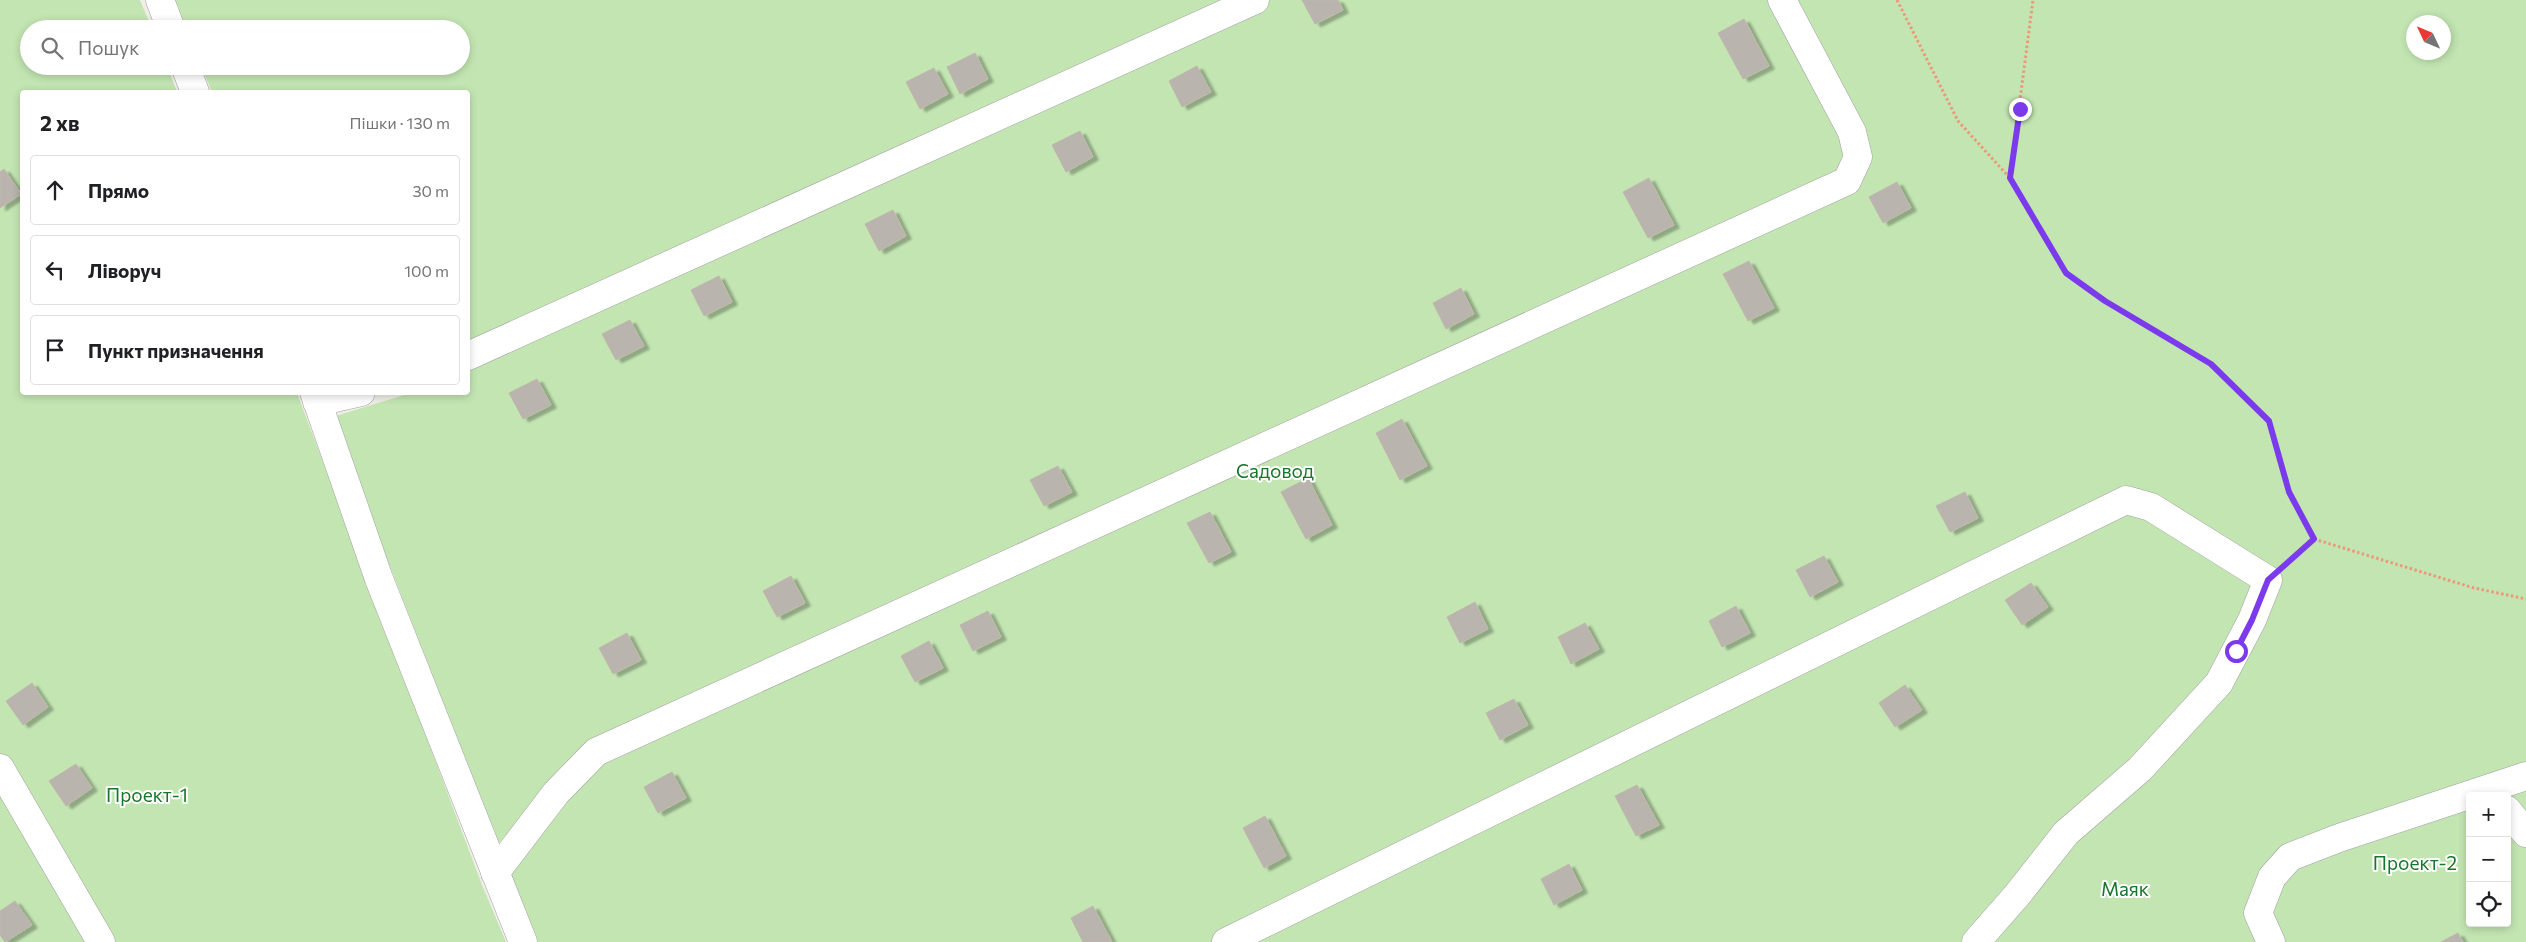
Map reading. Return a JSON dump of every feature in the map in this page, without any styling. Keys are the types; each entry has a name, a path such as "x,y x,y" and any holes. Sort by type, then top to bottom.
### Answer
{"street":[{"path":"160,0 168,20"},
{"path":"470,355 1255,0"},
{"path":"495,873 556,793 596,752 1848,181 1858,157 1852,132 1782,0"},
{"path":"188,75 194,90"},
{"path":"333,395 315,397 376,570 523,942"},
{"path":"1226,942 2126,500 2151,507 2268,580 2252,620 2219,683 2140,769 2066,833 2018,894 1976,942"},
{"path":"0,768 101,942"},
{"path":"2493,792 2526,776"},
{"path":"2271,942 2258,913 2272,877 2290,857 2339,838 2466,800"},
{"path":"2511,815 2526,833"}],"path":[{"path":"1897,0 1958,121 2010,178 2066,273 2105,301 2211,364 2269,421 2289,492 2314,539 2474,588 2526,599"},
{"path":"2010,178 2033,0"},
{"path":"2268,580 2314,539"}],"green space":[{"name":"Проект-1","path":"0,0 140,0 148,20 20,20 20,75 170,75 176,90 20,90 20,395 298,395 482,885 506,942 0,942"},
{"name":"Садовод","path":"175,0 2526,0 2526,942 537,942 509,875 586,779 575,754 498,844 332,417 404,395 470,395 470,90 211,90 205,75 470,75 470,20 183,20"}],"building":[{"path":"1302,0 1338,0 1343,10 1315,24"},
{"path":"1744,19 1769,66 1743,79 1718,33"},
{"path":"975,53 988,79 960,94 947,67"},
{"path":"1197,66 1211,92 1182,107 1169,81"},
{"path":"934,68 948,94 920,109 906,82"},
{"path":"1080,131 1093,157 1066,172 1052,145"},
{"path":"4,169 20,195 0,208 0,172"},
{"path":"1649,178 1674,225 1648,238 1623,192"},
{"path":"1897,182 1911,208 1883,223 1869,197"},
{"path":"893,210 906,236 879,251 865,224"},
{"path":"1749,261 1774,308 1748,321 1723,274"},
{"path":"719,276 732,302 704,316 691,290"},
{"path":"1461,288 1474,314 1446,329 1433,303"},
{"path":"630,320 644,346 616,360 602,334"},
{"path":"537,379 551,405 523,419 509,393"},
{"path":"1402,419 1427,466 1400,480 1376,433"},
{"path":"1058,466 1072,492 1044,506 1030,480"},
{"path":"1308,478 1332,525 1306,539 1281,492"},
{"path":"1965,492 1978,518 1950,532 1936,506"},
{"path":"1210,512 1231,552 1209,563 1187,523"},
{"path":"1824,556 1838,582 1810,597 1796,570"},
{"path":"791,576 805,603 777,617 763,591"},
{"path":"2031,583 2048,607 2022,625 2005,600"},
{"path":"1475,602 1488,629 1460,643 1447,617"},
{"path":"1736,606 1750,633 1722,647 1709,621"},
{"path":"988,611 1001,637 973,651 960,625"},
{"path":"1585,623 1599,649 1571,664 1558,637"},
{"path":"627,633 641,660 613,674 599,648"},
{"path":"929,641 943,668 915,682 901,656"},
{"path":"32,683 48,707 23,725 6,701"},
{"path":"1905,685 1922,710 1895,727 1879,703"},
{"path":"1514,699 1528,725 1500,740 1486,713"},
{"path":"76,764 92,788 66,806 49,781"},
{"path":"672,772 686,798 658,813 644,787"},
{"path":"1637,785 1659,825 1636,836 1615,796"},
{"path":"1265,816 1286,856 1264,868 1243,828"},
{"path":"1569,864 1582,890 1554,905 1541,879"},
{"path":"15,901 32,925 5,942 0,935 0,911"},
{"path":"1093,906 1112,942 1083,942 1071,918"},
{"path":"2458,933 2463,942 2441,942"}],"route":[{"path":"2020,109 2010,178 2066,273 2105,301 2211,364 2269,421 2289,492 2314,539 2268,580 2252,620 2236,651"}],"park label":[{"name":"Проект-2","path":"2415,863"},
{"name":"Маяк","path":"2125,889"}]}
